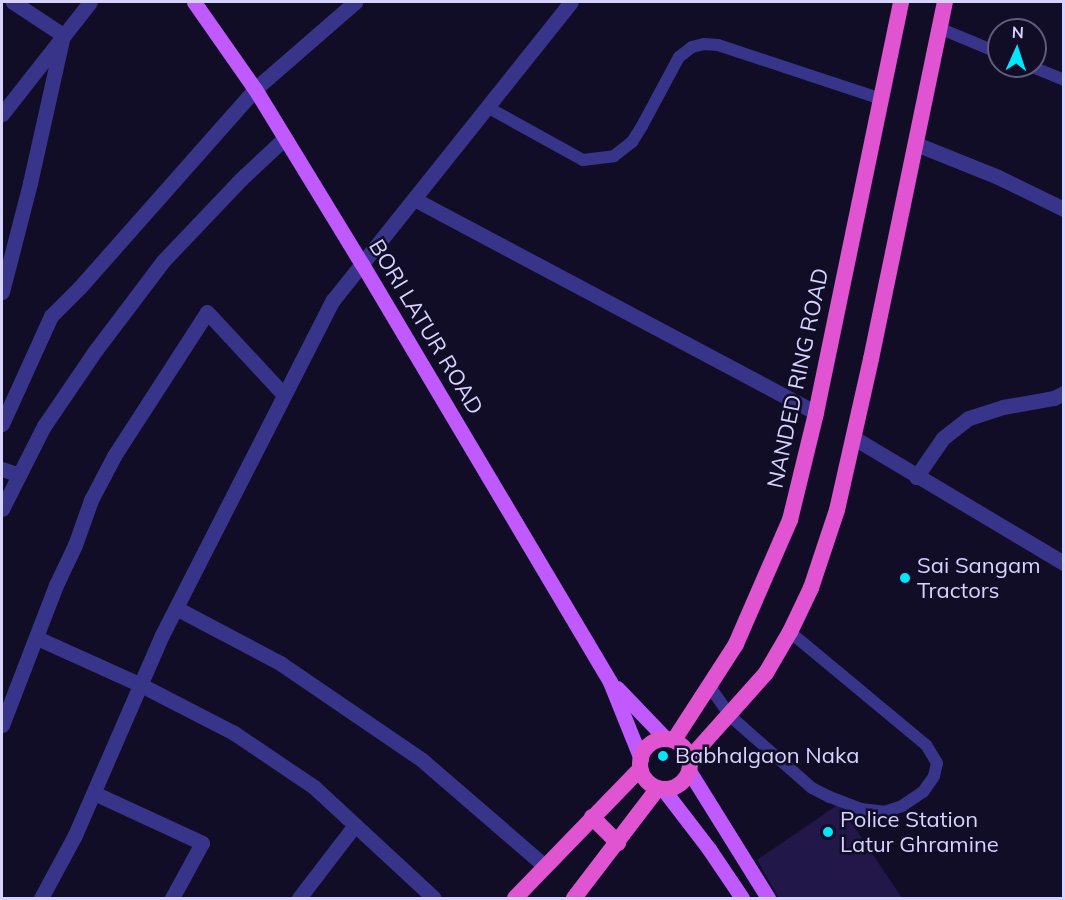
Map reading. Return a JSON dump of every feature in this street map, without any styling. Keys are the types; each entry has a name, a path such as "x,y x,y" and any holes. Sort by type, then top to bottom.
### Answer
{"highway":[{"name":"NANDED RING ROAD","path":"670,740 710,687 736,644 790,520 816,413 901,2"},
{"path":"641,764 647,781 660,788 674,787 683,781 689,765 766,673 790,632 811,588 837,510 854,438 945,2"},
{"path":"515,898 641,764 645,749 655,741 670,740 684,747 689,765"},
{"path":"574,898 660,788"},
{"path":"592,817 618,843"}],"main road":[{"name":"BORI LATUR ROAD","path":"194,2 255,89 285,138 610,682 641,764"},
{"name":"BORI LATUR ROAD","path":"610,682 670,740"},
{"path":"689,765 768,898"},
{"path":"660,788 709,849 742,898"}],"street":[{"path":"14,2 63,35"},
{"path":"2,114 90,2"},
{"path":"2,424 51,316 80,287 255,89 355,2"},
{"path":"41,898 75,835 176,608 333,300 571,2"},
{"path":"2,292 30,183 63,35"},
{"path":"2,509 50,417 95,351 163,261 241,179 285,138"},
{"path":"916,144 998,177 1064,209"},
{"path":"414,199 816,413"},
{"path":"2,725 91,500 114,456 207,312 284,395"},
{"path":"916,477 943,438 969,418 1003,408 1054,398 1064,393"},
{"path":"854,438 916,477 1064,563"},
{"path":"2,469 19,475"},
{"path":"176,608 280,663 423,760 544,866"},
{"path":"37,638 141,685 234,733 314,788 434,898"},
{"path":"94,792 202,843 172,898"},
{"path":"299,898 355,825"}],"lane":[{"path":"939,28 987,48"},
{"path":"487,107 583,160 614,156 632,142 679,57 692,47 704,44 718,45 881,99"},
{"path":"1047,73 1064,80"},
{"path":"710,687 730,716 812,788 830,797 861,809 884,812 902,806 923,792 934,776 937,763 926,745 790,632"}],"building":[{"name":"Police Station Latur Ghramine","path":"839,804 902,898 779,898 757,860"}],"place":[{"name":"Sai Sangam Tractors","path":"905,578"},
{"name":"Babhalgaon Naka","path":"663,756"},
{"name":"Police Station Latur Ghramine","path":"828,832"}]}
